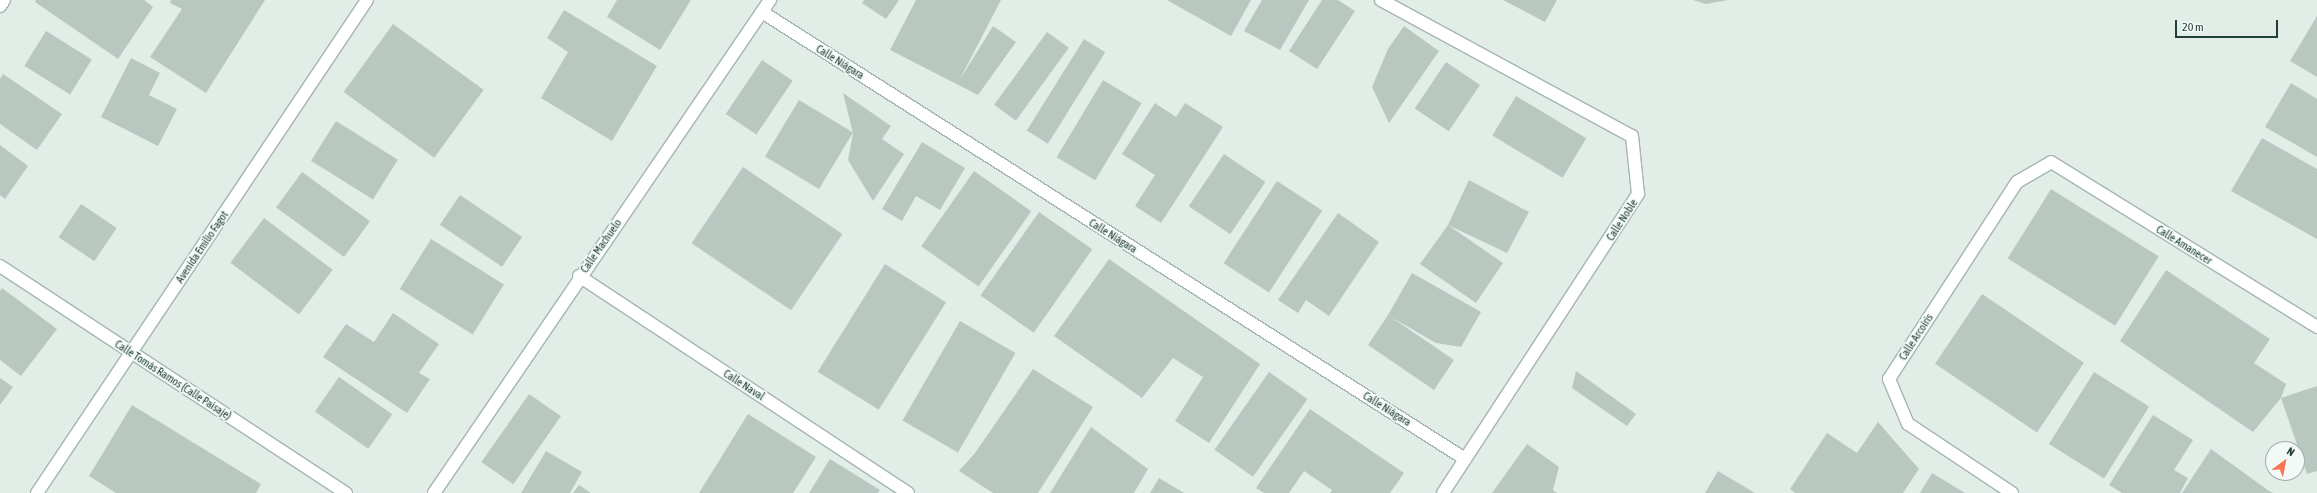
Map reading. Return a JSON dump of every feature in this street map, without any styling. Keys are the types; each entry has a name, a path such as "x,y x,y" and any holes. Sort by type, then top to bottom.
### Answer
{"street":[{"path":"0,6 4,0"},
{"name":"Avenida Emilio Fagot","path":"37,493 367,0"},
{"name":"Calle Machuelo","path":"434,493 580,276 770,0"},
{"name":"Calle Noble","path":"1381,0 1632,136 1638,194 1443,493"},
{"name":"Calle Niágara","path":"762,12 1465,459"},
{"name":"Calle Amanecer","path":"2051,162 2317,327"},
{"name":"Calle Arcoíris","path":"2012,493 1908,424 1889,379 2017,182 2051,162"},
{"name":"Calle Tomás Ramos (Calle Paisaje)","path":"0,266 346,493"},
{"name":"Calle Naval","path":"580,276 908,493"}],"building":[{"path":"36,0 144,0 153,7 118,59 35,2"},
{"path":"171,0 265,0 206,93 150,57 182,9 170,3"},
{"path":"617,0 691,0 660,50 607,17"},
{"path":"864,0 899,0 886,19 862,3"},
{"path":"916,0 1001,0 959,81 993,26 1016,42 978,95 890,50"},
{"path":"1167,0 1251,0 1231,36"},
{"path":"1262,0 1309,0 1280,50 1244,31"},
{"path":"1322,0 1338,0 1355,11 1317,69 1289,51"},
{"path":"1503,0 1557,0 1545,22"},
{"path":"1693,0 1728,0 1706,4"},
{"path":"564,10 657,66 612,141 541,98 568,52 547,38"},
{"path":"2317,16 2317,77 2290,61"},
{"path":"393,24 484,90 434,158 344,92"},
{"path":"1404,26 1439,51 1389,123 1372,87 1388,49"},
{"path":"46,31 92,60 70,94 24,66"},
{"path":"1047,32 1069,48 1016,121 994,105"},
{"path":"1084,39 1105,52 1048,144 1027,131"},
{"path":"131,58 160,73 149,95 177,109 158,146 101,117"},
{"path":"762,60 793,81 756,135 726,114"},
{"path":"1446,62 1480,85 1449,131 1415,108"},
{"path":"3,74 62,114 37,150 0,124 0,79"},
{"path":"1103,80 1142,103 1095,180 1057,157"},
{"path":"2291,83 2317,99 2317,157 2265,127"},
{"path":"843,93 891,126 882,139 904,154 873,201 848,160 853,133"},
{"path":"1516,96 1586,138 1563,178 1492,135"},
{"path":"799,100 853,132 819,189 765,157"},
{"path":"1155,103 1176,117 1185,103 1223,127 1161,223 1135,206 1155,175 1122,154"},
{"path":"336,121 398,160 373,200 311,161"},
{"path":"2262,138 2317,169 2317,239 2231,191"},
{"path":"922,142 965,168 940,210 916,196 902,221 882,209"},
{"path":"0,145 28,166 5,199 0,195"},
{"path":"1224,154 1265,182 1230,234 1189,206"},
{"path":"743,167 842,234 791,310 692,243"},
{"path":"974,171 1031,211 979,287 921,246"},
{"path":"302,172 370,221 344,257 276,208"},
{"path":"1469,180 1529,212 1507,253 1448,225"},
{"path":"1277,181 1322,210 1269,293 1224,263"},
{"path":"2051,189 2159,256 2115,326 2008,259"},
{"path":"460,195 522,237 502,267 440,225"},
{"path":"81,204 117,228 94,261 59,237"},
{"path":"1039,212 1092,249 1034,333 980,296"},
{"path":"1338,213 1379,242 1329,316 1306,300 1298,313 1278,300"},
{"path":"264,218 333,270 299,314 230,263"},
{"path":"1448,225 1503,263 1476,303 1420,264"},
{"path":"431,239 504,285 473,335 400,289"},
{"path":"1109,259 1260,364 1209,443 1175,421 1203,377 1173,358 1142,398 1054,336"},
{"path":"885,264 946,302 879,410 818,372"},
{"path":"2166,270 2270,339 2254,363 2286,384 2281,398 2253,432 2120,341"},
{"path":"1412,273 1481,312 1461,347 1436,343 1391,317 1454,360 1434,390 1368,345 1388,315"},
{"path":"2,288 57,329 21,376 0,360 0,291"},
{"path":"1982,294 2084,363 2037,432 1935,364"},
{"path":"393,313 439,344 419,373 430,379 407,413 323,357 346,324 374,342"},
{"path":"960,321 1015,353 958,453 902,421"},
{"path":"1033,369 1093,407 1038,493 993,493 959,471 975,453"},
{"path":"1576,371 1636,414 1627,426 1572,388"},
{"path":"1269,372 1308,399 1253,477 1215,450"},
{"path":"2094,372 2149,406 2104,479 2049,444"},
{"path":"339,377 392,414 368,449 315,411"},
{"path":"0,378 13,387 0,405"},
{"path":"2317,386 2317,471 2307,474 2305,468 2305,441 2296,441 2281,398"},
{"path":"529,394 561,416 513,484 481,462"},
{"path":"132,405 261,484 256,493 116,493 89,476"},
{"path":"1310,409 1404,473 1390,493 1330,493 1332,490 1304,471 1289,493 1264,493 1256,488"},
{"path":"748,414 816,457 793,493 699,493"},
{"path":"2153,415 2193,440 2174,470 2188,478 2180,493 2122,493 2109,485"},
{"path":"1878,422 1919,469 1903,493 1795,493 1790,489 1827,433 1857,453"},
{"path":"1091,427 1148,469 1134,493 1050,493"},
{"path":"1527,444 1559,467 1553,490 1557,493 1492,493"},
{"path":"2211,449 2269,491 2273,493 2182,493"},
{"path":"546,451 582,472 570,493 521,493"},
{"path":"830,459 880,490 878,493 809,493"},
{"path":"1718,471 1755,493 1705,493"},
{"path":"1932,473 1965,493 1920,493"},
{"path":"1159,478 1184,493 1150,493"},
{"path":"579,485 591,493 573,493"}]}
